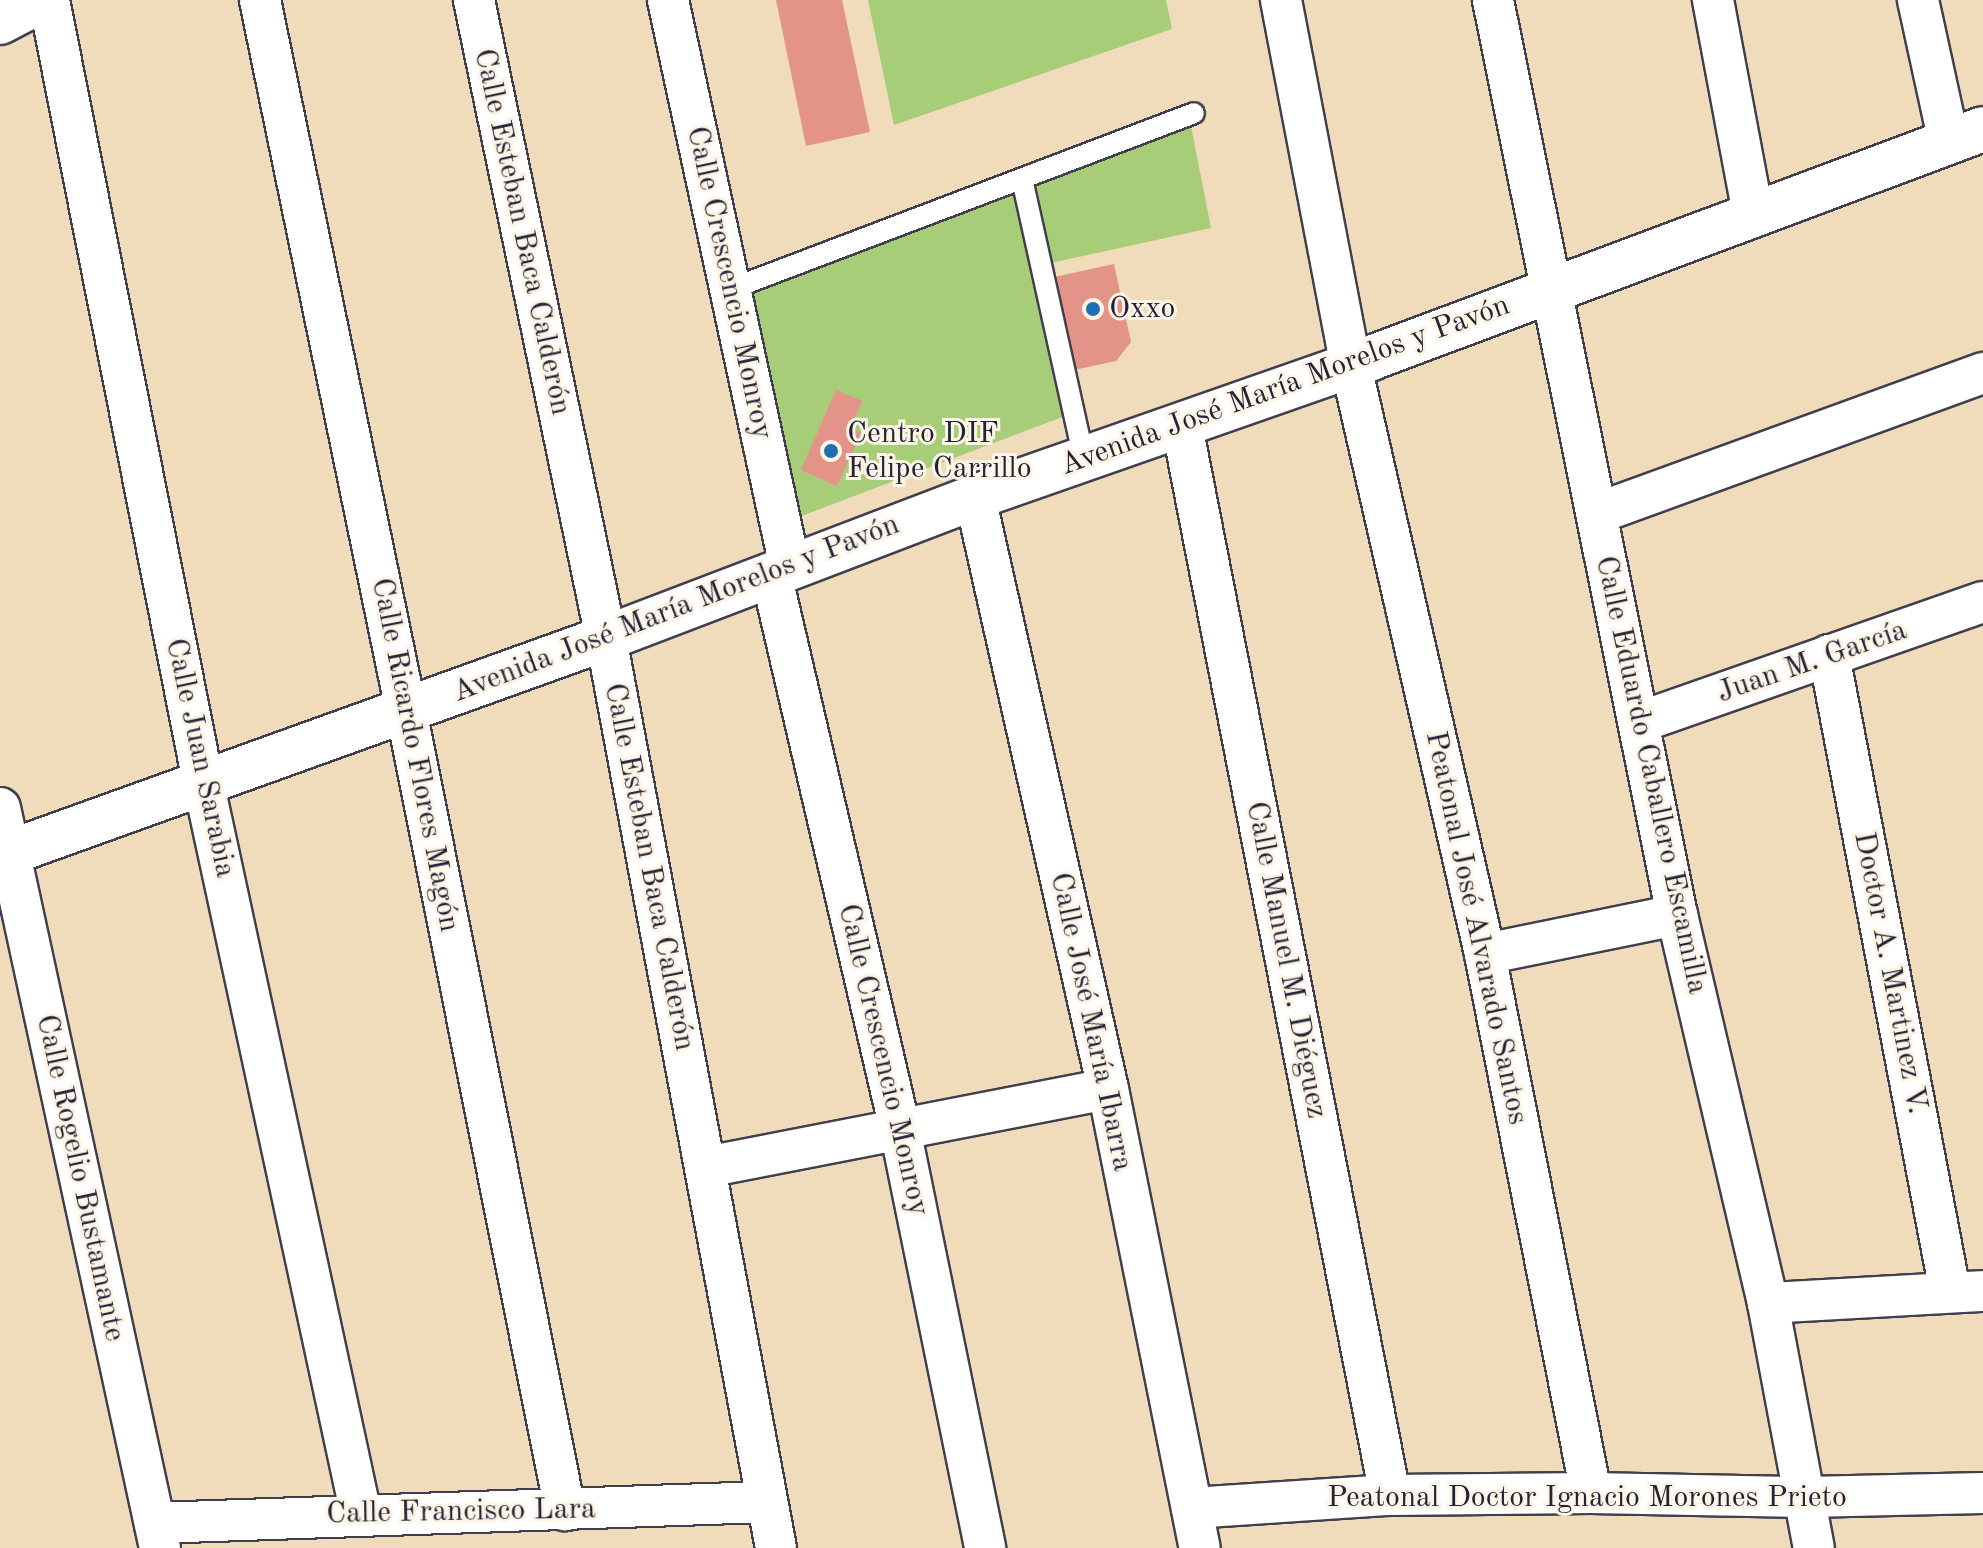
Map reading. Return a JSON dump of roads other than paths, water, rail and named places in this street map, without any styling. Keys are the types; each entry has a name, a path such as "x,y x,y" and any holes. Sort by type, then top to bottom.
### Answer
{"street":[{"path":"0,22 42,0"},
{"name":"Calle Juan Sarabia","path":"49,0 203,781 361,1514"},
{"name":"Calle Ricardo Flores Magón","path":"260,0 406,710 565,1510"},
{"name":"Calle Esteban Baca Calderón","path":"474,0 606,638 776,1548"},
{"name":"Calle Crescencio Monroy","path":"668,0 731,289 780,570 900,1129 985,1548"},
{"name":"Peatonal José Alvarado Santos","path":"1281,0 1351,366 1485,954 1591,1493"},
{"name":"Calle Eduardo Caballero Escamilla","path":"1493,0 1548,290 1598,513 1677,915 1768,1303 1814,1548"},
{"path":"1713,0 1753,213"},
{"path":"1918,0 1966,136"},
{"name":"Avenida José María Morelos y Pavón","path":"5,854 606,638 975,497 1351,366 1753,213 1966,136"},
{"path":"1598,513 1983,373"},
{"name":"Calle Manuel M. Diéguez","path":"1182,426 1390,1495"},
{"name":"Calle José María Ibarra","path":"975,497 1108,1089 1200,1548"},
{"name":"Juan M. García","path":"1640,722 1983,602"},
{"name":"Doctor A. Martinez V.","path":"1829,655 1966,1291"},
{"name":"Calle Rogelio Bustamante","path":"0,808 5,854 157,1535"},
{"path":"1485,954 1677,915"},
{"path":"706,1167 1108,1089"},
{"path":"1768,1303 1966,1291"},
{"name":"Peatonal Doctor Ignacio Morones Prieto","path":"1192,1508 1390,1495 1591,1493 1806,1497 1983,1493"},
{"name":"Calle Francisco Lara","path":"157,1535 361,1514 767,1502"}],"lane":[{"path":"731,289 1194,113"},
{"path":"1022,179 1084,458"}],"place":[{"name":"Oxxo","path":"1093,309"},
{"name":"Centro DIF Felipe Carrillo","path":"831,451"}]}
